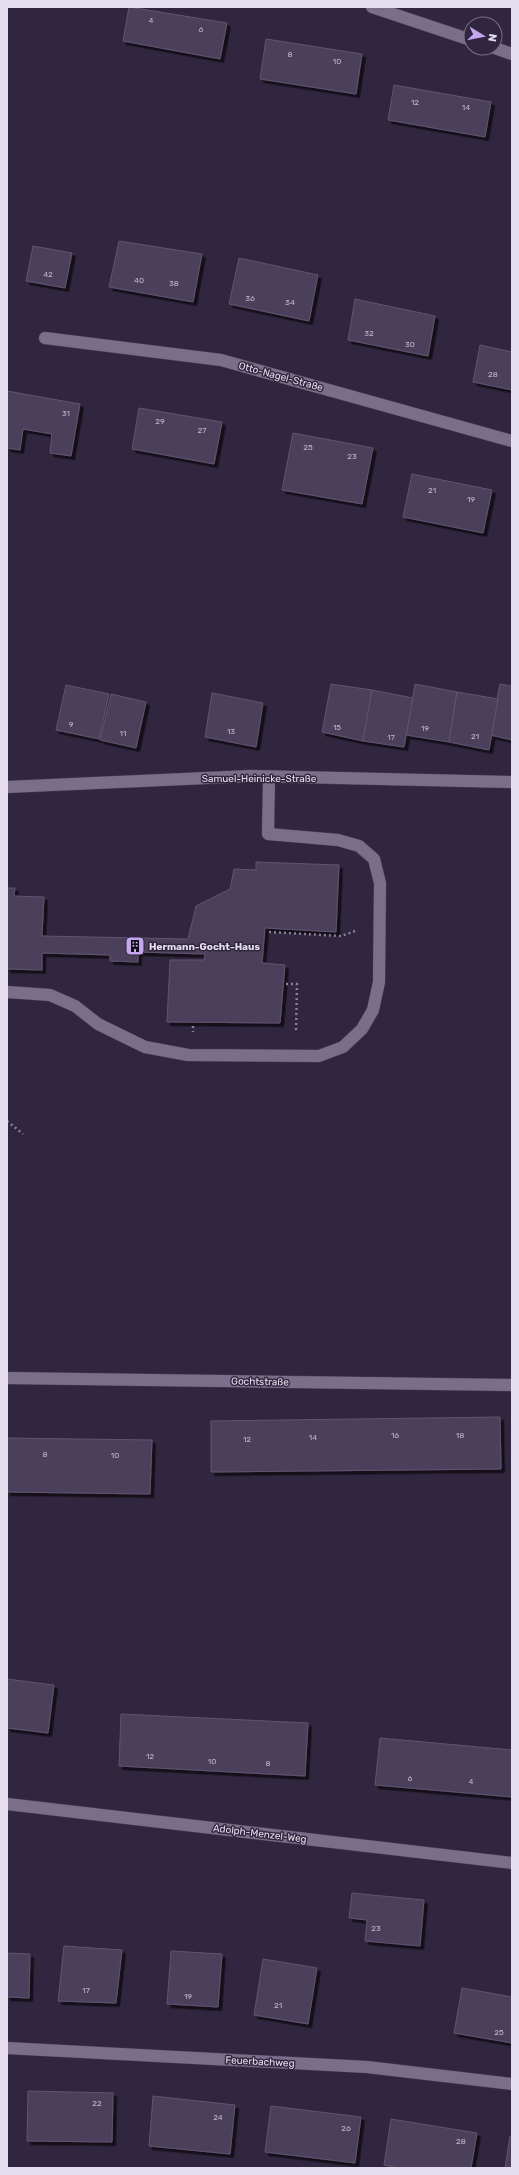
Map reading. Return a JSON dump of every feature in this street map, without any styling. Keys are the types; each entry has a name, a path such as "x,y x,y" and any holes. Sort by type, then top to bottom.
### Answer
{"street":[{"path":"372,7 463,37"},
{"name":"Otto-Nagel-Straße","path":"45,338 221,360 512,441"},
{"path":"7,992 50,995 75,1006 98,1024 145,1047 188,1055 319,1056 343,1047 362,1029 373,1010 379,982 380,883 374,859 359,846 338,840 268,834 269,777"},
{"name":"Samuel-Heinicke-Straße","path":"7,787 269,777 512,782"},
{"name":"Gochtstraße","path":"7,1378 512,1384"},
{"name":"Adolph-Menzel-Weg","path":"7,1804 512,1863"},
{"name":"Feuerbachweg","path":"7,2048 367,2066 512,2084"}],"path":[{"path":"269,932 342,936 380,924"},
{"path":"286,984 297,984 296,1056"},
{"path":"7,1121 23,1134"}],"building":[{"path":"129,7 227,23 220,59 123,41"},
{"path":"266,39 362,54 356,94 260,79"},
{"path":"394,85 491,102 485,137 388,120"},
{"path":"119,241 202,254 193,302 109,287"},
{"path":"33,246 72,253 65,288 26,281"},
{"path":"239,258 318,275 309,321 229,304"},
{"path":"355,299 435,316 428,356 348,340"},
{"path":"480,345 512,352 512,390 473,382"},
{"path":"7,391 80,404 71,456 50,453 52,434 23,429 20,450 7,448"},
{"path":"139,408 222,422 214,464 132,449"},
{"path":"293,433 373,448 362,504 282,490"},
{"path":"412,474 492,490 483,533 403,517"},
{"path":"331,684 372,690 363,741 322,732"},
{"path":"415,684 457,692 449,742 406,735"},
{"path":"500,684 512,686 512,740 490,735"},
{"path":"66,685 109,694 99,739 56,730"},
{"path":"372,690 413,698 404,747 363,741"},
{"path":"457,692 498,699 489,750 449,742"},
{"path":"212,693 263,703 256,747 205,737"},
{"path":"111,694 146,702 136,748 100,740"},
{"name":"Hermann-Gocht-Haus","path":"256,862 339,865 336,932 265,928 262,963 285,965 280,1023 167,1022 170,960 204,960 205,954 138,952 138,962 110,961 110,955 42,953 42,970 7,969 7,888 15,888 14,896 44,897 42,936 188,939 196,906 230,889 234,869 256,870"},
{"path":"500,1417 501,1469 211,1472 211,1421"},
{"path":"7,1438 152,1440 150,1494 7,1492"},
{"path":"7,1679 54,1685 48,1733 7,1728"},
{"path":"121,1714 308,1723 305,1776 119,1766"},
{"path":"380,1738 512,1750 512,1797 375,1785"},
{"path":"352,1893 424,1900 420,1946 365,1941 367,1920 349,1918"},
{"path":"64,1946 122,1950 116,2003 58,2001"},
{"path":"171,1951 222,1954 218,2007 167,2004"},
{"path":"7,1953 30,1954 29,1998 7,1997"},
{"path":"263,1959 317,1968 308,2024 254,2015"},
{"path":"462,1988 512,1997 512,2043 454,2033"},
{"path":"28,2091 113,2093 112,2142 27,2141"},
{"path":"153,2096 235,2105 230,2154 149,2146"},
{"path":"271,2106 361,2117 355,2163 265,2152"},
{"path":"391,2119 477,2133 471,2168 399,2168 384,2165"},
{"path":"510,2136 512,2136 512,2168 505,2168"}],"place":[{"name":"Hermann-Gocht-Haus","path":"135,946"}]}
